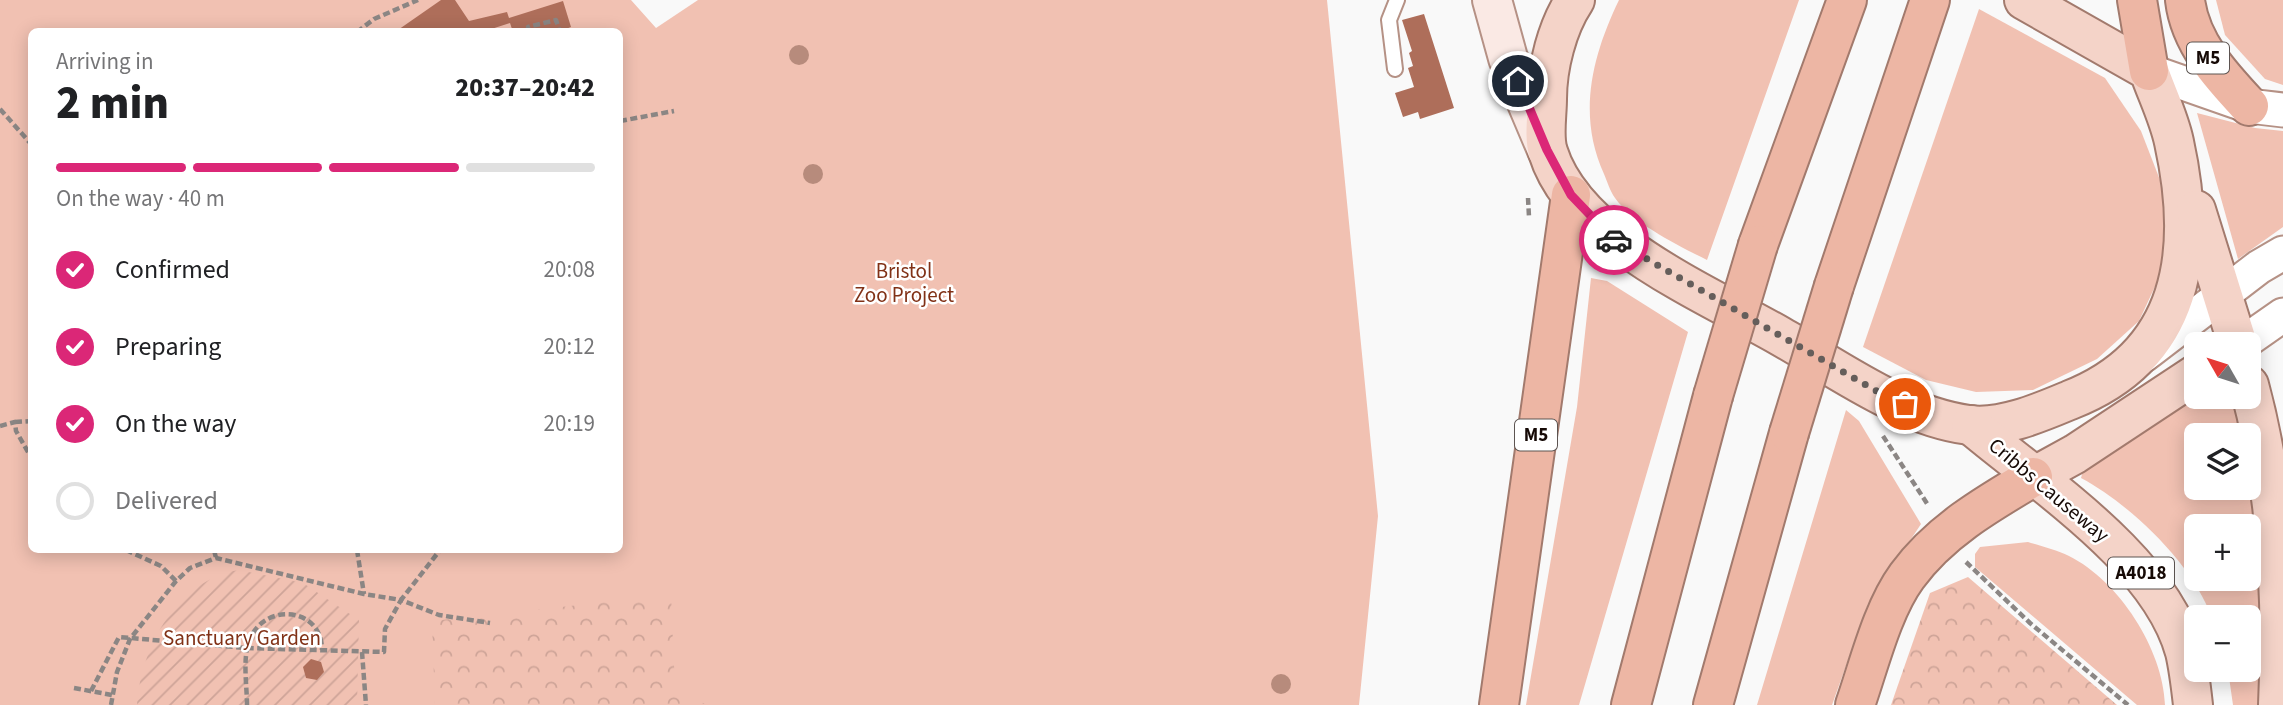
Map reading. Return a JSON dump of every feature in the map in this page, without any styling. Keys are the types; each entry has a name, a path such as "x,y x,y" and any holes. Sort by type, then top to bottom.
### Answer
{"highway":[{"path":"1631,705 1713,396 1758,245 1847,0"},
{"path":"2137,0 2149,71"},
{"name":"M5","path":"2185,0 2200,44 2217,71 2266,108"},
{"path":"1713,705 1789,433 1834,286 1927,10"},
{"name":"M5","path":"1499,705 1571,195"},
{"path":"1855,705 1881,628 1906,576 1947,534 1975,511 2033,477"}],"main road":[{"path":"1492,0 1508,58 1547,150 1571,195 1615,242 1887,397 1942,419 1971,425 2034,415 2079,397 2126,369 2160,331 2185,259 2174,142"},
{"path":"1547,150 1547,79 1564,16 1575,0"},
{"path":"2024,0 2149,71 2235,332"},
{"path":"2033,477 2076,454 2184,382"},
{"path":"2256,410 2279,485 2278,705"},
{"name":"Cribbs Causeway","path":"1971,425 2128,556 2151,586 2184,650 2193,705"}],"street":[{"path":"2149,71 2266,108"},
{"path":"2126,369 2283,253"},
{"path":"2258,332 2283,315"}],"lane":[{"path":"1395,69 1389,20 1397,0"}],"path":[{"path":"363,28 374,19 418,0"},
{"path":"527,28 556,20 559,28"},
{"path":"0,109 28,140"},
{"path":"623,120 674,111"},
{"path":"0,426 28,421"},
{"path":"15,422 16,431 28,452"},
{"path":"133,553 161,566 176,581"},
{"path":"215,553 216,558"},
{"path":"357,553 364,594"},
{"path":"91,691 119,638 246,648 384,652 385,629 401,600 436,553"},
{"path":"111,705 117,672 130,639 176,581 190,568 216,558 364,594 401,600 439,615 490,623"},
{"path":"247,705 246,648 258,625 275,615 302,615 313,622 320,633 322,650"},
{"path":"362,652 366,705"},
{"path":"74,688 113,695"}],"green space":[{"name":"Bristol Zoo Project","path":"0,0 631,0 656,28 698,0 1327,0 1378,516 1359,705 0,705"},
{"path":"1619,0 1799,0 1707,260 1658,234 1623,208 1612,192 1596,152 1591,130 1591,86 1601,43"},
{"path":"2216,0 2283,0 2283,85 2265,79 2225,35"},
{"path":"1979,9 2105,78 2141,131 2160,180 2167,230 2158,280 2139,321 2097,359 2033,390 1976,392 1926,380 1863,347"},
{"path":"2197,113 2255,128 2283,131 2283,227 2238,259"},
{"path":"1591,278 1607,281 1688,332 1579,705 1526,705 1577,407"},
{"path":"2184,406 2184,410 2243,410 2245,423 2184,423 2184,500 2257,500 2257,514 2184,514 2184,569 2139,519 2081,478 2083,471"},
{"path":"1846,410 1859,421 1921,524 1868,604 1832,705 1757,705"},
{"path":"2028,542 2064,554 2087,567 2121,599 2147,640 2156,662 2165,705 2137,705 1975,567 1975,554 1980,547"},
{"name":"Sanctuary Garden","path":"239,570 303,583 359,620 357,705 137,705 146,661 166,620 198,587 217,576"},
{"path":"1968,577 2117,705 1891,705 1930,593"},
{"path":"2199,591 2260,591 2260,605 2206,605"},
{"path":"671,595 675,688 707,705 435,705 432,621"},
{"path":"2261,640 2263,705 2233,705 2230,682 2261,682"}],"building":[{"path":"441,0 455,0 469,21 507,12 509,18 563,1 571,27 512,28 510,23 494,28 401,28"},
{"path":"1424,14 1454,108 1420,119 1418,112 1403,117 1395,93 1414,87 1408,68 1413,66 1409,53 1412,51 1402,20"},
{"path":"311,659 321,662 324,672 317,680 306,678 303,667"}],"way so far":[{"path":"1614,240 1887,397 1905,404"}],"route":[{"path":"1518,81 1547,150 1571,195 1614,240"}]}
